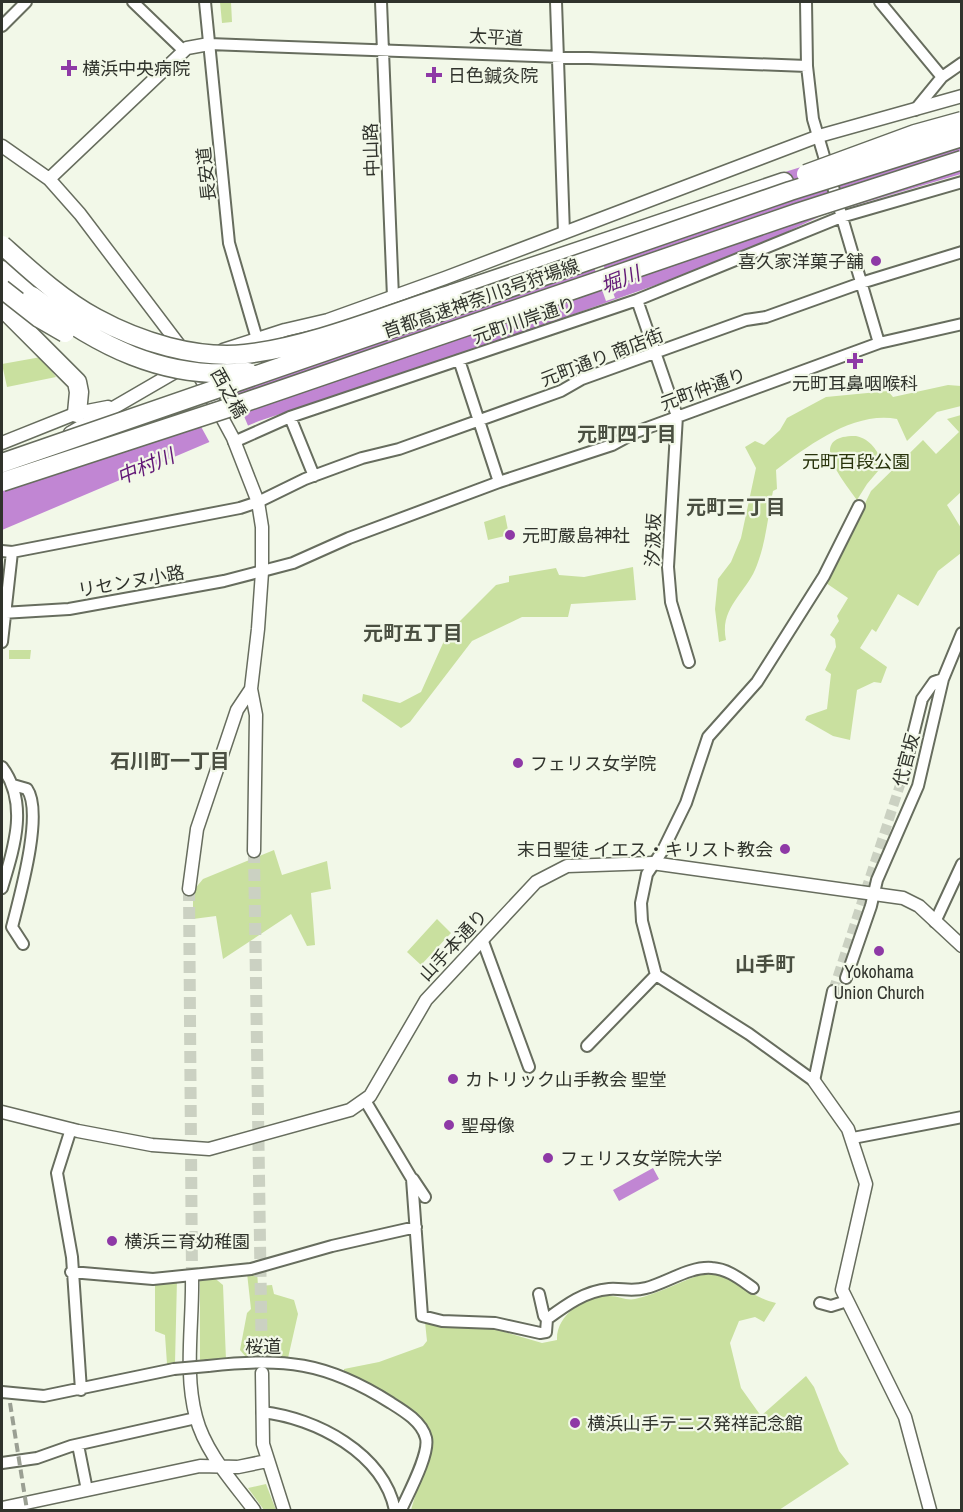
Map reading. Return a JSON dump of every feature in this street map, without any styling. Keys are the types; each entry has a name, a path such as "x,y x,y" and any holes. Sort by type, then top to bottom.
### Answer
{"highway":[{"path":"2,245 71,301 119,330 180,349 214,354 245,354 318,337 430,301 784,182 915,134 962,121"},
{"name":"首都高速神奈川3号狩場線","path":"2,461 187,400 790,191 962,137"},
{"name":"首都高速神奈川3号狩場線","path":"2,482 962,160"},
{"path":"2,270 60,317 110,347 145,362 180,370 232,374"},
{"path":"2,289 39,318 115,357 146,368 203,377 321,358 459,313 595,282"},
{"path":"2,307 77,382 79,392 76,413"},
{"path":"2,450 187,400"}],"street":[{"path":"2,26 26,2"},
{"path":"49,179 184,51 133,2"},
{"name":"長安道","path":"205,2 230,243 257,339"},
{"name":"中山路","path":"381,2 393,297"},
{"path":"555,2 564,233"},
{"path":"806,2 807,66 813,119 879,343"},
{"path":"880,2 942,77"},
{"name":"太平道","path":"184,51 191,46 209,44 807,66"},
{"path":"915,110 942,77 962,63"},
{"path":"2,461 57,441 192,362 257,339 328,320 393,297 819,136 962,96"},
{"name":"西之橋","path":"2,146 49,179 106,246 192,362 233,440 258,502 262,527 259,623 250,688"},
{"name":"元町川岸通り","path":"233,440 290,417 637,300 841,215 962,182"},
{"name":"元町通り 商店街","path":"7,552 83,540 258,502 314,476 391,452 656,353 861,283 962,252"},
{"path":"637,300 677,416"},
{"name":"元町仲通り","path":"293,563 349,538 499,482 612,445 636,432 677,416 879,343 962,324"},
{"path":"459,360 499,482"},
{"path":"2,443 76,413 115,406"},
{"name":"汐汲坂","path":"677,416 668,567 671,602 689,662"},
{"path":"290,417 314,476"},
{"path":"859,506 824,576 757,682 711,732 693,777 686,803 663,849 647,874 641,903 642,921 656,975 749,1034 814,1081 853,1138 866,1190 842,1285 847,1301 905,1417 930,1510"},
{"path":"2,642 7,552"},
{"name":"リセンヌ小路","path":"3,613 69,609 224,581 293,563"},
{"name":"代官坂","path":"846,978 877,880 918,786 943,679 962,633"},
{"path":"902,779 922,699 926,690 934,682 943,679"},
{"path":"250,688 256,715 254,851"},
{"path":"189,889 197,829 237,710 250,688"},
{"path":"2,767 13,785 18,816 12,854 2,888"},
{"path":"13,785 27,789 32,800 28,860 12,927 23,944"},
{"name":"山手本通り","path":"366,1102 426,1000 537,882 549,873 580,864 652,863 903,898 919,906 962,946"},
{"path":"935,922 962,864"},
{"path":"482,939 529,1067"},
{"path":"587,1046 656,975"},
{"path":"814,1081 833,991"},
{"path":"2,1112 152,1145 209,1149 321,1120 366,1102 425,1197"},
{"path":"853,1138 962,1117"},
{"path":"71,1129 57,1173 72,1257 71,1272 81,1390"},
{"path":"412,1179 422,1316 442,1321 495,1323 540,1333 546,1332 547,1319 544,1316 539,1294"},
{"path":"71,1272 153,1279 251,1269 332,1246 416,1227"},
{"path":"547,1319 577,1299 594,1292 611,1288 628,1292 699,1269 723,1270 753,1288"},
{"path":"192,1278 192,1385 196,1418 207,1444 254,1510"},
{"path":"820,1304 831,1306 847,1301"},
{"name":"桜道","path":"2,1392 38,1397 81,1390 174,1369 279,1361 306,1365 342,1376 400,1409 420,1425 426,1440 425,1452 401,1510"},
{"path":"262,1373 261,1412 267,1461 284,1510"},
{"path":"261,1412 278,1414 332,1434 370,1461 392,1496 394,1510"},
{"path":"2,1463 37,1458 78,1445 196,1418"},
{"path":"78,1445 87,1490"},
{"path":"2,1508 200,1466 238,1467 267,1461"}],"green space":[{"path":"220,2 231,2 232,22 222,23"},
{"path":"41,357 56,377 7,387 2,364"},
{"path":"948,385 961,386 961,406 937,412 907,441 897,419 865,420 833,432 776,470 777,489 773,491 760,556 753,575 726,618 726,640 719,642 715,609 718,579 731,562 741,538 756,468 745,447 755,441 764,445 780,430 787,418 826,397 888,391 893,397"},
{"path":"961,415 961,492 947,505 961,528 961,553 938,571 918,606 898,594 876,632 872,629 860,648 887,667 881,683 874,682 857,690 850,740 833,736 805,720 807,716 827,709 831,674 825,670 836,647 835,639 830,635 839,621 837,616 848,598 826,583 871,491 923,440 936,454 959,432 947,419"},
{"name":"元町百段公園","path":"856,436 870,443 884,464 857,500 837,472 830,451 832,443 841,438"},
{"path":"505,515 509,535 488,540 484,522"},
{"path":"633,567 636,600 571,604 568,617 522,617 472,641 410,722 401,728 362,701 363,694 400,703 421,692 444,641 454,627 496,585 509,582 509,576 556,568 559,575 584,577"},
{"path":"9,650 31,650 30,659 9,659"},
{"path":"274,850 282,875 327,861 331,889 311,893 315,945 307,946 291,914 223,959 216,916 193,919 193,891 203,879"},
{"path":"437,919 451,933 421,965 407,952"},
{"path":"257,1271 258,1286 272,1285 274,1294 294,1300 298,1314 288,1358 246,1357 240,1350 247,1313 251,1309 247,1273"},
{"path":"710,1272 776,1303 764,1322 755,1317 739,1321 730,1343 741,1388 761,1416 806,1376 814,1387 839,1451 849,1464 779,1510 411,1510 432,1438 426,1425 395,1397 344,1369 379,1362 423,1346 427,1341 425,1322 491,1328 542,1343 557,1340 558,1331 566,1315 590,1300 611,1296 635,1299"},
{"path":"212,1276 223,1285 226,1360 200,1362 200,1277"},
{"path":"177,1279 175,1363 167,1364 165,1335 155,1331 155,1281"},
{"path":"266,1484 276,1510 264,1510 248,1488"}],"water":[{"path":"961,118 961,174 823,215 729,259 464,353 259,421 2,530 2,476 92,437 180,394 265,362 648,233 788,171"},
{"path":"653,1168 659,1179 619,1201 613,1190"}],"pier":[{"path":"597,247 615,298 606,301 588,250"},
{"path":"227,376 249,428 210,443 182,392"}],"tunnel":[{"path":"833,991 902,779"},
{"path":"254,851 262,1372"},
{"path":"189,889 192,1278"}],"railway":[{"path":"10,1403 27,1510"}],"place":[{"name":"横浜中央病院","path":"69,68"},
{"name":"日色鍼灸院","path":"434,75"},
{"name":"喜久家洋菓子舗","path":"876,261"},
{"name":"元町耳鼻咽喉科","path":"855,361"},
{"name":"元町嚴島神社","path":"510,535"},
{"name":"フェリス女学院","path":"518,763"},
{"name":"末日聖徒 イエス・キリスト教会","path":"785,849"},
{"name":"Yokohama Union Church","path":"879,951"},
{"name":"カトリック山手教会 聖堂","path":"453,1079"},
{"name":"聖母像","path":"449,1125"},
{"name":"フェリス女学院大学","path":"548,1158"},
{"name":"横浜三育幼稚園","path":"112,1241"},
{"name":"横浜山手テニス発祥記念館","path":"575,1423"}],"district":[{"name":"元町四丁目","path":"627,433"},
{"name":"元町三丁目","path":"736,506"},
{"name":"元町五丁目","path":"413,632"},
{"name":"石川町一丁目","path":"170,760"},
{"name":"山手町","path":"765,963"}],"water label":[{"name":"堀川","path":"620,279"},
{"name":"中村川","path":"145,466"}]}
